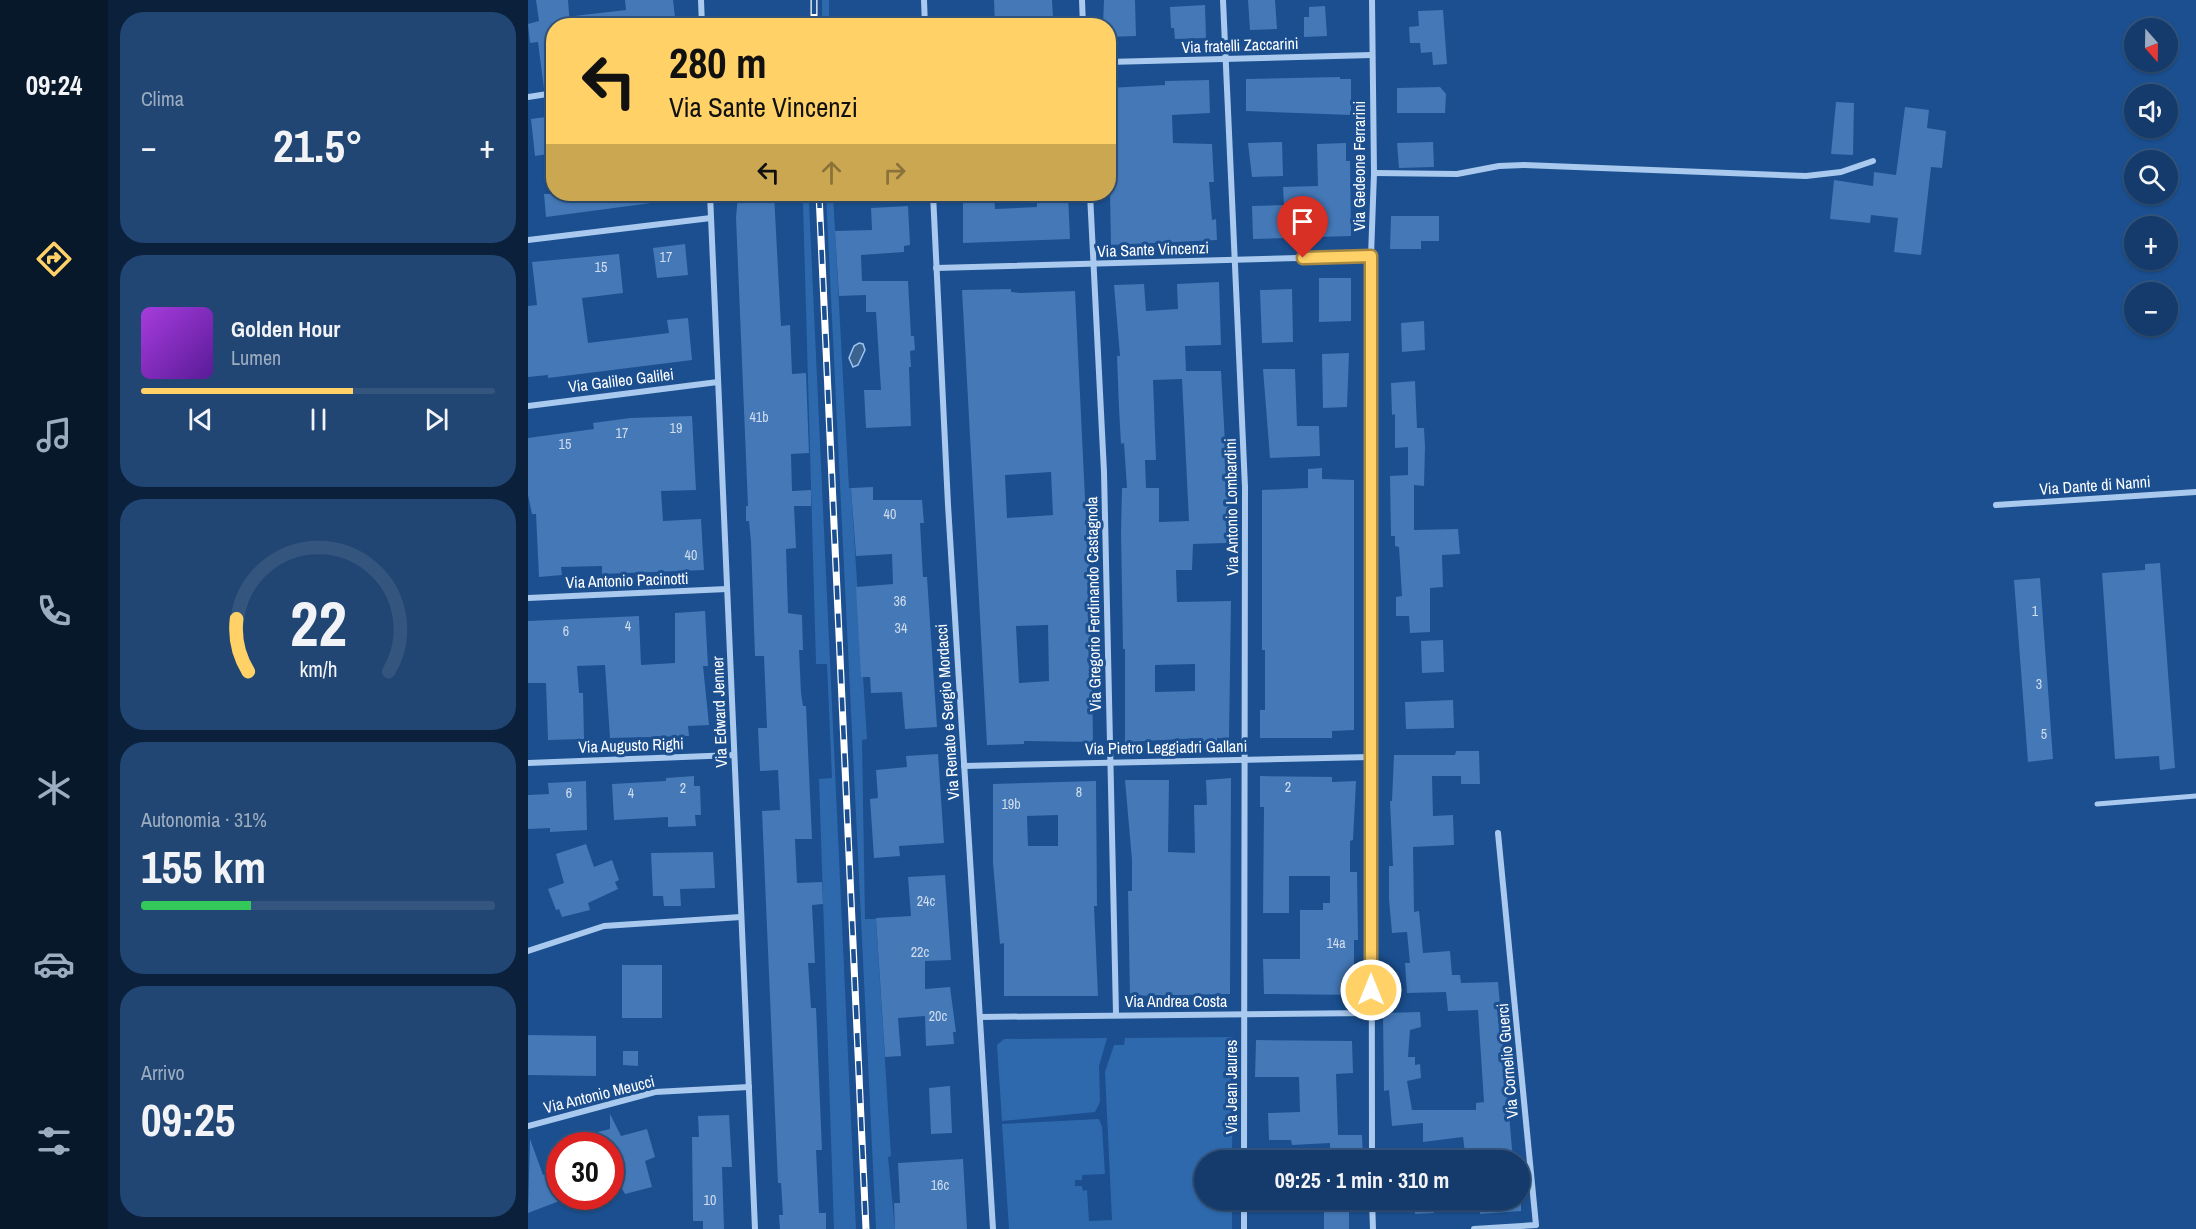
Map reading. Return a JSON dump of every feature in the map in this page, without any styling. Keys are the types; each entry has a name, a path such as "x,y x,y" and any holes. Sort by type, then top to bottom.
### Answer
{"street":[{"path":"701,0 702,18"},
{"path":"924,0 925,18"},
{"path":"1082,0 1083,18"},
{"name":"Via Antonio Lombardini","path":"1223,0 1244,437 1245,1014"},
{"name":"Via Gedeone Ferrarini","path":"1372,0 1374,173 1371,256 1372,1150"},
{"name":"Via fratelli Zaccarini","path":"1116,62 1372,55"},
{"path":"528,97 546,94"},
{"path":"1374,173 1457,174 1499,166 1524,165 1806,176 1841,172 1873,161"},
{"name":"Via Edward Jenner","path":"710,201 755,1229"},
{"name":"Via Renato e Sergio Mordacci","path":"933,201 964,766 993,1229"},
{"name":"Via Gregorio Ferdinando Castagnola","path":"1090,201 1104,472 1116,1014"},
{"path":"528,240 711,218"},
{"name":"Via Sante Vincenzi","path":"936,268 1371,256"},
{"name":"Via Galileo Galilei","path":"528,406 718,382"},
{"name":"Via Dante di Nanni","path":"1996,505 2196,492"},
{"name":"Via Antonio Pacinotti","path":"528,598 727,590"},
{"name":"Via Augusto Righi","path":"528,763 734,755"},
{"name":"Via Pietro Leggiadri Gallani","path":"964,766 1370,757"},
{"path":"2097,804 2196,796"},
{"name":"Via Cornelio Guerci","path":"1474,1229 1536,1225 1498,834"},
{"path":"528,951 581,932 610,925 741,917"},
{"name":"Via Andrea Costa","path":"980,1017 1371,1013"},
{"name":"Via Jean Jaures","path":"1244,1150 1245,1014"},
{"name":"Via Antonio Meucci","path":"528,1126 655,1092 749,1087"},
{"path":"1244,1210 1244,1229"},
{"path":"1372,1210 1372,1229"}],"shaded area":[{"path":"822,0 829,0 829,18 822,18"},
{"path":"826,201 833,201 849,488 851,488 867,739 862,740 865,919 876,919 891,1156 888,1157 895,1229 876,1229"},
{"path":"803,203 809,203 856,1229 834,1229 819,779 832,778 827,664 816,664"},
{"path":"859,343 863,344 865,350 858,365 853,367 849,358 854,346"},
{"path":"1233,1037 1232,1150 1194,1150 1194,1210 1232,1210 1232,1229 1009,1229 1002,1124 1099,1119 1102,1127 1105,1174 1082,1175 1082,1180 1075,1180 1075,1186 1082,1186 1083,1191 1087,1190 1089,1221 1112,1220 1105,1072 1114,1045 1124,1045 1125,1038"},
{"path":"1107,1038 1099,1066 1100,1102 1095,1112 1002,1121 997,1045 1004,1039"}],"building":[{"path":"536,0 568,0 569,18 546,18 546,89 544,89 538,42 530,43 528,24 539,21"},
{"path":"625,0 673,0 675,18 574,18 574,16 626,10"},
{"path":"994,0 1052,0 1053,18 995,18"},
{"path":"1104,0 1135,0 1136,36 1116,37 1116,18 1103,18"},
{"path":"1248,0 1275,0 1277,29 1250,30"},
{"path":"1205,5 1206,38 1175,39 1174,28 1171,28 1170,7"},
{"path":"1325,6 1327,36 1304,37 1304,17 1309,17 1309,7"},
{"path":"1443,10 1447,64 1433,65 1432,52 1421,53 1420,43 1410,43 1409,27 1419,26 1418,11"},
{"path":"1340,77 1340,79 1351,79 1351,115 1246,111 1246,79"},
{"path":"1209,80 1210,113 1172,115 1173,143 1212,144 1214,182 1209,182 1212,220 1216,219 1217,240 1111,245 1110,201 1116,201 1116,88 1165,85 1165,81"},
{"path":"1440,87 1446,94 1445,113 1397,113 1397,88"},
{"path":"1836,102 1854,103 1853,155 1831,154"},
{"path":"1905,107 1929,110 1927,128 1946,131 1942,168 1931,167 1921,255 1894,252 1898,218 1871,215 1870,223 1830,219 1834,180 1873,186 1874,172 1896,175"},
{"path":"546,117 546,154 535,156 531,119"},
{"path":"1282,142 1283,176 1252,177 1248,143"},
{"path":"1433,142 1434,167 1399,168 1397,143"},
{"path":"1346,143 1346,161 1350,161 1351,236 1253,239 1252,206 1284,205 1283,187 1318,186 1317,144"},
{"path":"544,194 546,194 546,201 659,201 659,202 546,217"},
{"path":"737,201 774,201 781,326 790,325 792,374 806,373 809,453 791,454 792,491 811,490 811,506 794,506 796,548 786,549 788,613 802,615 803,650 799,650 801,693 803,706 806,706 812,839 795,839 797,883 822,882 823,904 812,905 815,963 808,963 811,1008 816,1008 822,1150 816,1150 819,1213 826,1213 826,1229 780,1229 779,1215 783,1215 781,1183 778,1183 762,811 780,810 778,770 760,771 758,728 767,728 764,656 755,656 751,542 749,521 746,521 746,506 748,506 736,218"},
{"path":"963,201 994,201 995,209 1037,207 1037,201 1068,201 1070,239 963,243"},
{"path":"908,206 910,245 904,246 904,252 861,255 862,281 908,281 911,336 914,336 915,350 910,351 911,367 909,367 911,426 866,428 864,390 881,390 876,312 866,312 866,295 839,296 835,231 872,230 871,208"},
{"path":"1391,216 1439,216 1439,241 1421,241 1421,249 1390,249"},
{"path":"685,244 688,275 657,278 653,248"},
{"path":"619,254 623,293 582,298 588,343 669,333 667,320 688,318 692,360 548,378 548,375 528,377 528,306 537,305 532,262"},
{"path":"1319,278 1351,278 1351,321 1319,322"},
{"path":"1219,282 1221,345 1185,346 1186,371 1221,371 1227,479 1232,483 1230,540 1226,543 1193,544 1192,570 1176,570 1177,602 1231,601 1229,738 1217,738 1217,741 1200,741 1200,738 1125,742 1121,532 1122,488 1127,488 1124,443 1121,444 1117,356 1120,356 1114,285 1144,284 1146,311 1178,309 1177,284","holes":["1182,379 1189,521 1159,522 1159,488 1146,488 1145,460 1156,460 1153,380","1195,664 1195,691 1155,692 1155,665"]},
{"path":"1011,289 1011,292 1021,293 1075,291 1087,540 1090,540 1093,742 1024,741 1024,744 987,745 962,290","holes":["1051,472 1053,515 1007,518 1005,475","1048,625 1049,681 1019,683 1016,626"]},
{"path":"1292,289 1293,342 1262,343 1260,290"},
{"path":"1424,321 1425,350 1402,352 1401,323"},
{"path":"1349,353 1347,407 1323,408 1322,354"},
{"path":"1263,369 1295,369 1297,426 1319,426 1320,456 1270,458"},
{"path":"1415,381 1417,428 1424,428 1425,447 1424,486 1414,485 1414,530 1458,529 1460,554 1442,555 1443,587 1430,588 1430,632 1410,633 1409,616 1396,616 1396,597 1402,596 1399,547 1395,546 1395,536 1391,536 1390,476 1408,475 1408,447 1395,448 1395,414 1392,415 1391,383"},
{"path":"692,416 696,490 661,491 663,521 701,519 704,570 602,574 602,566 561,567 562,575 539,577 536,514 532,514 528,495 528,438 594,429 593,423 630,418"},
{"path":"1322,468 1322,479 1354,480 1354,730 1332,731 1332,738 1260,738 1260,710 1265,710 1265,650 1262,650 1262,490 1308,488 1308,469"},
{"path":"873,487 873,500 922,500 924,523 920,523 923,577 927,577 937,727 905,729 902,692 871,693 870,677 861,677 856,587 893,584 892,554 856,556 851,488"},
{"path":"2160,563 2175,768 2160,770 2159,756 2115,759 2102,573 2145,570 2145,564"},
{"path":"2040,578 2053,759 2028,762 2014,580"},
{"path":"705,611 708,666 703,666 709,725 688,726 689,736 610,738 605,665 577,666 579,693 583,693 584,739 548,740 546,683 528,683 528,621 639,616 641,665 675,663 675,613"},
{"path":"1443,640 1444,672 1422,673 1421,641"},
{"path":"1453,700 1454,728 1406,729 1405,702"},
{"path":"1456,751 1479,751 1480,784 1461,784 1461,776 1432,776 1433,816 1453,815 1454,845 1413,847 1414,912 1419,911 1423,953 1450,951 1452,975 1460,975 1461,983 1498,982 1512,1150 1465,1150 1463,1137 1423,1142 1423,1123 1392,1126 1389,1090 1384,1091 1383,1013 1420,1012 1421,1027 1410,1030 1408,1057 1415,1057 1415,1065 1420,1064 1421,1078 1407,1081 1412,1110 1476,1110 1476,1103 1484,1102 1478,1010 1448,1011 1446,992 1407,993 1405,963 1410,963 1407,932 1392,933 1389,899 1389,866 1393,866 1390,801 1392,801 1394,755 1455,755"},
{"path":"938,754 944,843 899,846 900,856 874,858 870,799 878,798 876,770 907,767 906,756"},
{"path":"694,776 694,786 700,786 701,815 695,815 696,826 668,827 668,817 614,820 612,784 666,781 666,778"},
{"path":"1260,776 1332,777 1332,782 1356,781 1353,840 1350,841 1350,872 1357,872 1358,940 1354,940 1354,968 1358,968 1358,995 1264,994 1263,959 1300,959 1300,910 1323,910 1323,903 1330,903 1330,876 1289,876 1289,913 1263,913 1264,807 1260,807"},
{"path":"1231,778 1230,994 1130,996 1128,891 1132,891 1132,860 1125,780 1169,780 1168,852 1195,853 1194,805 1207,805 1206,780"},
{"path":"586,781 587,830 550,832 550,828 528,829 528,795 549,794 548,783"},
{"path":"1096,781 1097,906 1094,906 1098,996 1004,996 1004,943 1000,944 993,863 993,784","holes":["1058,815 1058,846 1028,846 1027,816"]},
{"path":"586,844 594,867 612,860 619,880 615,882 618,889 588,903 590,910 562,917 559,909 556,910 548,889 564,883 556,854"},
{"path":"713,852 715,888 680,889 681,906 664,906 663,896 653,896 651,853"},
{"path":"945,875 951,960 925,961 925,989 950,987 956,1032 953,1032 954,1044 926,1046 925,1016 898,1018 901,1056 885,1057 876,918 911,916 908,877"},
{"path":"622,965 662,965 662,1018 622,1018"},
{"path":"528,1035 596,1036 596,1076 528,1075"},
{"path":"1256,1040 1352,1041 1353,1073 1336,1074 1338,1135 1362,1135 1363,1150 1330,1150 1330,1143 1292,1145 1291,1140 1269,1140 1268,1113 1300,1112 1299,1077 1255,1077"},
{"path":"623,1051 638,1051 638,1066 623,1065"},
{"path":"950,1086 952,1133 931,1134 929,1088"},
{"path":"610,1114 619,1132 597,1132 610,1129"},
{"path":"729,1115 732,1167 722,1167 724,1229 703,1229 703,1221 693,1221 692,1137 699,1137 698,1116"},
{"path":"647,1129 655,1157 645,1161 652,1187 625,1194 624,1135"},
{"path":"530,1139 543,1175 546,1174 546,1206 528,1213"},
{"path":"963,1159 967,1229 895,1229 894,1203 900,1203 898,1163"},
{"path":"1324,1210 1349,1210 1349,1229 1324,1229"},
{"path":"1415,1210 1434,1210 1434,1213 1415,1214"},
{"path":"1480,1210 1521,1210 1521,1211 1480,1214"}],"railway":[{"path":"814,0 814,18"},
{"path":"819,201 866,1229"}],"route":[{"path":"1303,258 1371,256 1371,990"}]}
